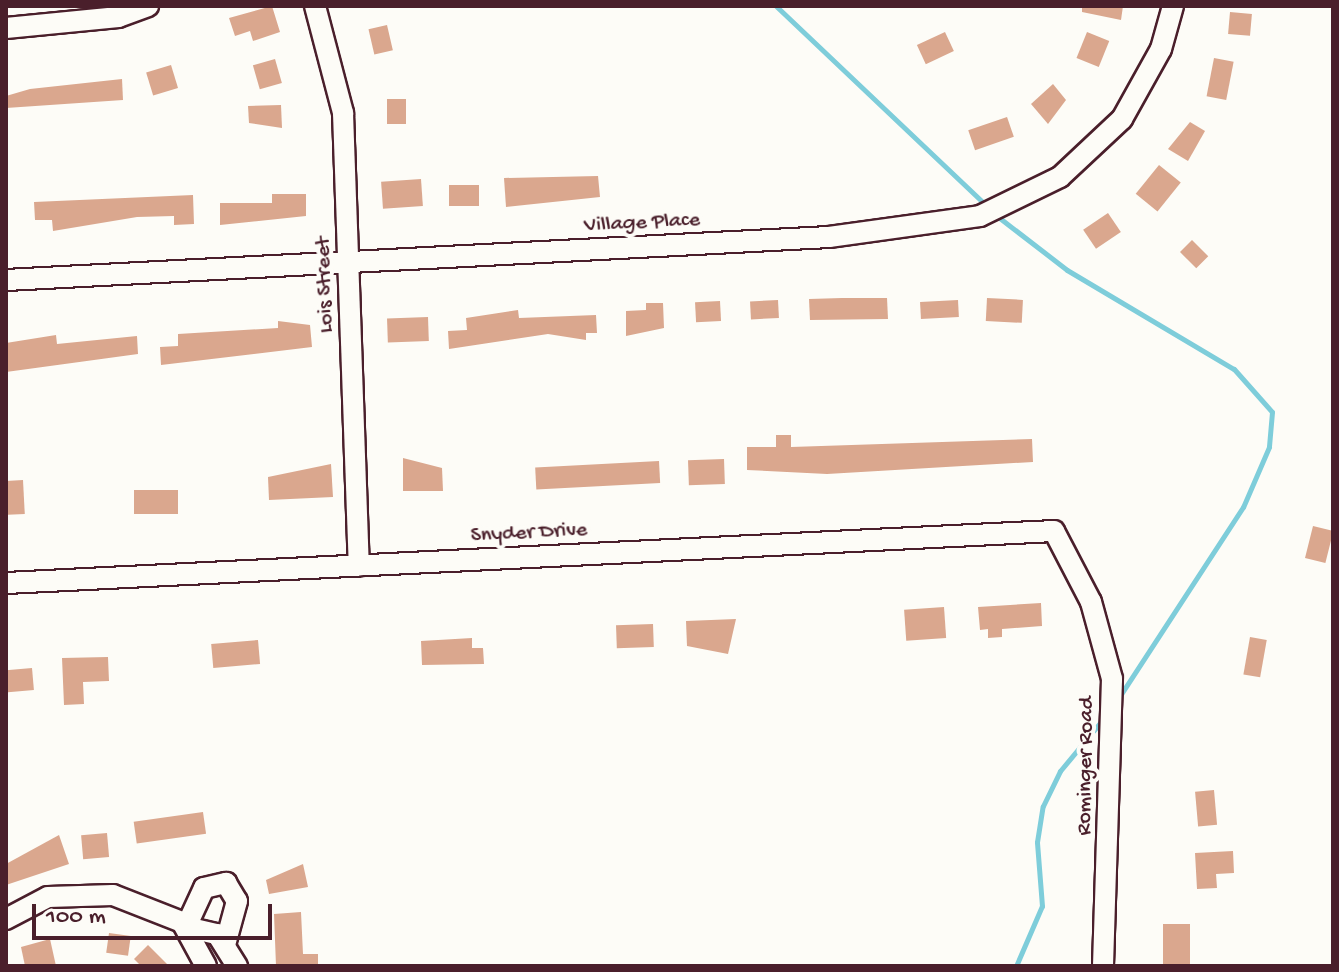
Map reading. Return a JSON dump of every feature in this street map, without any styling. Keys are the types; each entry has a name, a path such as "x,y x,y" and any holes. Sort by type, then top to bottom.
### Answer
{"street":[{"path":"6,28 118,17 148,6"},
{"name":"Lois Street","path":"315,6 343,113 359,566"},
{"name":"Village Place","path":"6,280 350,265 858,235 980,216 1060,177 1122,119 1161,49 1173,6"},
{"name":"Snyder Drive","path":"6,583 1054,531"},
{"name":"Rominger Road","path":"1054,531 1086,590 1112,679 1103,966"},
{"path":"186,927 204,888 226,883 237,901 225,945"},
{"path":"6,919 48,897 92,892 142,903 186,927 217,934 237,966"},
{"path":"186,927 206,966"}],"building":[{"path":"272,6 280,32 253,41 250,31 235,36 229,18"},
{"path":"1082,6 1123,6 1121,20 1082,12"},
{"path":"1230,12 1252,14 1250,36 1228,34"},
{"path":"387,25 393,50 374,55 368,29"},
{"path":"945,32 954,51 926,64 917,45"},
{"path":"1087,32 1109,41 1099,67 1077,58"},
{"path":"1214,58 1234,62 1226,100 1207,96"},
{"path":"275,59 282,83 260,89 253,65"},
{"path":"171,65 178,88 153,96 146,73"},
{"path":"122,79 123,100 6,108 6,96 30,89"},
{"path":"1053,84 1066,100 1048,124 1031,104"},
{"path":"387,99 406,99 406,124 387,124"},
{"path":"281,105 282,128 249,123 248,106"},
{"path":"1007,117 1014,137 975,150 968,130"},
{"path":"1190,122 1205,131 1188,161 1168,149"},
{"path":"1159,165 1181,183 1157,211 1136,194"},
{"path":"598,176 600,197 506,207 504,178"},
{"path":"421,179 423,206 383,209 381,182"},
{"path":"449,185 479,185 479,206 449,206"},
{"path":"272,194 306,194 306,216 220,225 220,203 272,203"},
{"path":"193,195 194,224 174,225 174,216 137,217 53,231 52,220 35,220 34,202"},
{"path":"1108,213 1121,232 1096,249 1083,230"},
{"path":"1192,240 1208,256 1196,268 1180,252"},
{"path":"887,298 888,319 810,320 809,299"},
{"path":"987,298 1023,300 1022,323 986,321"},
{"path":"778,300 779,318 751,319 750,301"},
{"path":"958,300 959,317 921,319 920,302"},
{"path":"720,301 721,321 696,322 695,302"},
{"path":"646,303 663,303 664,328 626,336 626,311 646,310"},
{"path":"518,310 519,318 596,315 597,333 586,333 586,340 548,334 449,349 448,331 467,330 466,318"},
{"path":"428,317 429,341 388,342 387,318"},
{"path":"278,321 310,325 312,347 161,365 160,347 178,346 178,334 278,328"},
{"path":"56,335 57,344 137,336 138,354 6,372 6,343"},
{"path":"776,435 791,435 791,447 1032,439 1033,462 827,474 747,470 747,447 776,447"},
{"path":"403,458 442,468 443,491 403,491"},
{"path":"724,459 725,484 689,485 688,460"},
{"path":"659,461 660,483 536,489 535,467"},
{"path":"331,464 333,497 269,500 268,477"},
{"path":"23,480 25,514 8,515 6,481"},
{"path":"134,490 178,490 178,514 134,514"},
{"path":"1313,526 1333,531 1325,563 1305,558"},
{"path":"1041,603 1042,626 1002,629 1002,637 988,638 988,629 980,630 978,607"},
{"path":"944,607 946,638 906,641 904,610"},
{"path":"736,619 728,654 687,646 686,621"},
{"path":"653,624 654,647 617,648 616,625"},
{"path":"1250,637 1267,640 1260,677 1243,674"},
{"path":"472,638 472,648 483,648 484,664 422,665 421,641"},
{"path":"258,640 260,664 213,668 211,644"},
{"path":"108,657 109,681 83,682 84,704 64,705 62,658"},
{"path":"32,668 34,690 8,692 6,670"},
{"path":"1214,790 1217,825 1198,827 1195,792"},
{"path":"203,812 206,834 137,844 134,822"},
{"path":"107,833 109,857 83,859 81,835"},
{"path":"59,835 69,864 6,885 6,864"},
{"path":"1233,851 1234,873 1216,874 1217,888 1197,889 1195,853"},
{"path":"303,864 308,887 269,894 266,880"},
{"path":"301,912 303,954 318,954 318,966 276,966 274,914"},
{"path":"1163,924 1190,924 1190,965 1163,965"},
{"path":"109,933 131,936 128,956 106,953"},
{"path":"50,939 56,966 25,966 21,947"},
{"path":"148,945 169,966 141,966 134,959"}],"waterway":[{"path":"776,6 987,206"},
{"path":"997,216 1067,270 1234,369 1272,412 1269,447 1243,507 1119,697"},
{"path":"1016,966 1042,906 1037,842 1043,806 1060,771 1104,718"}]}
